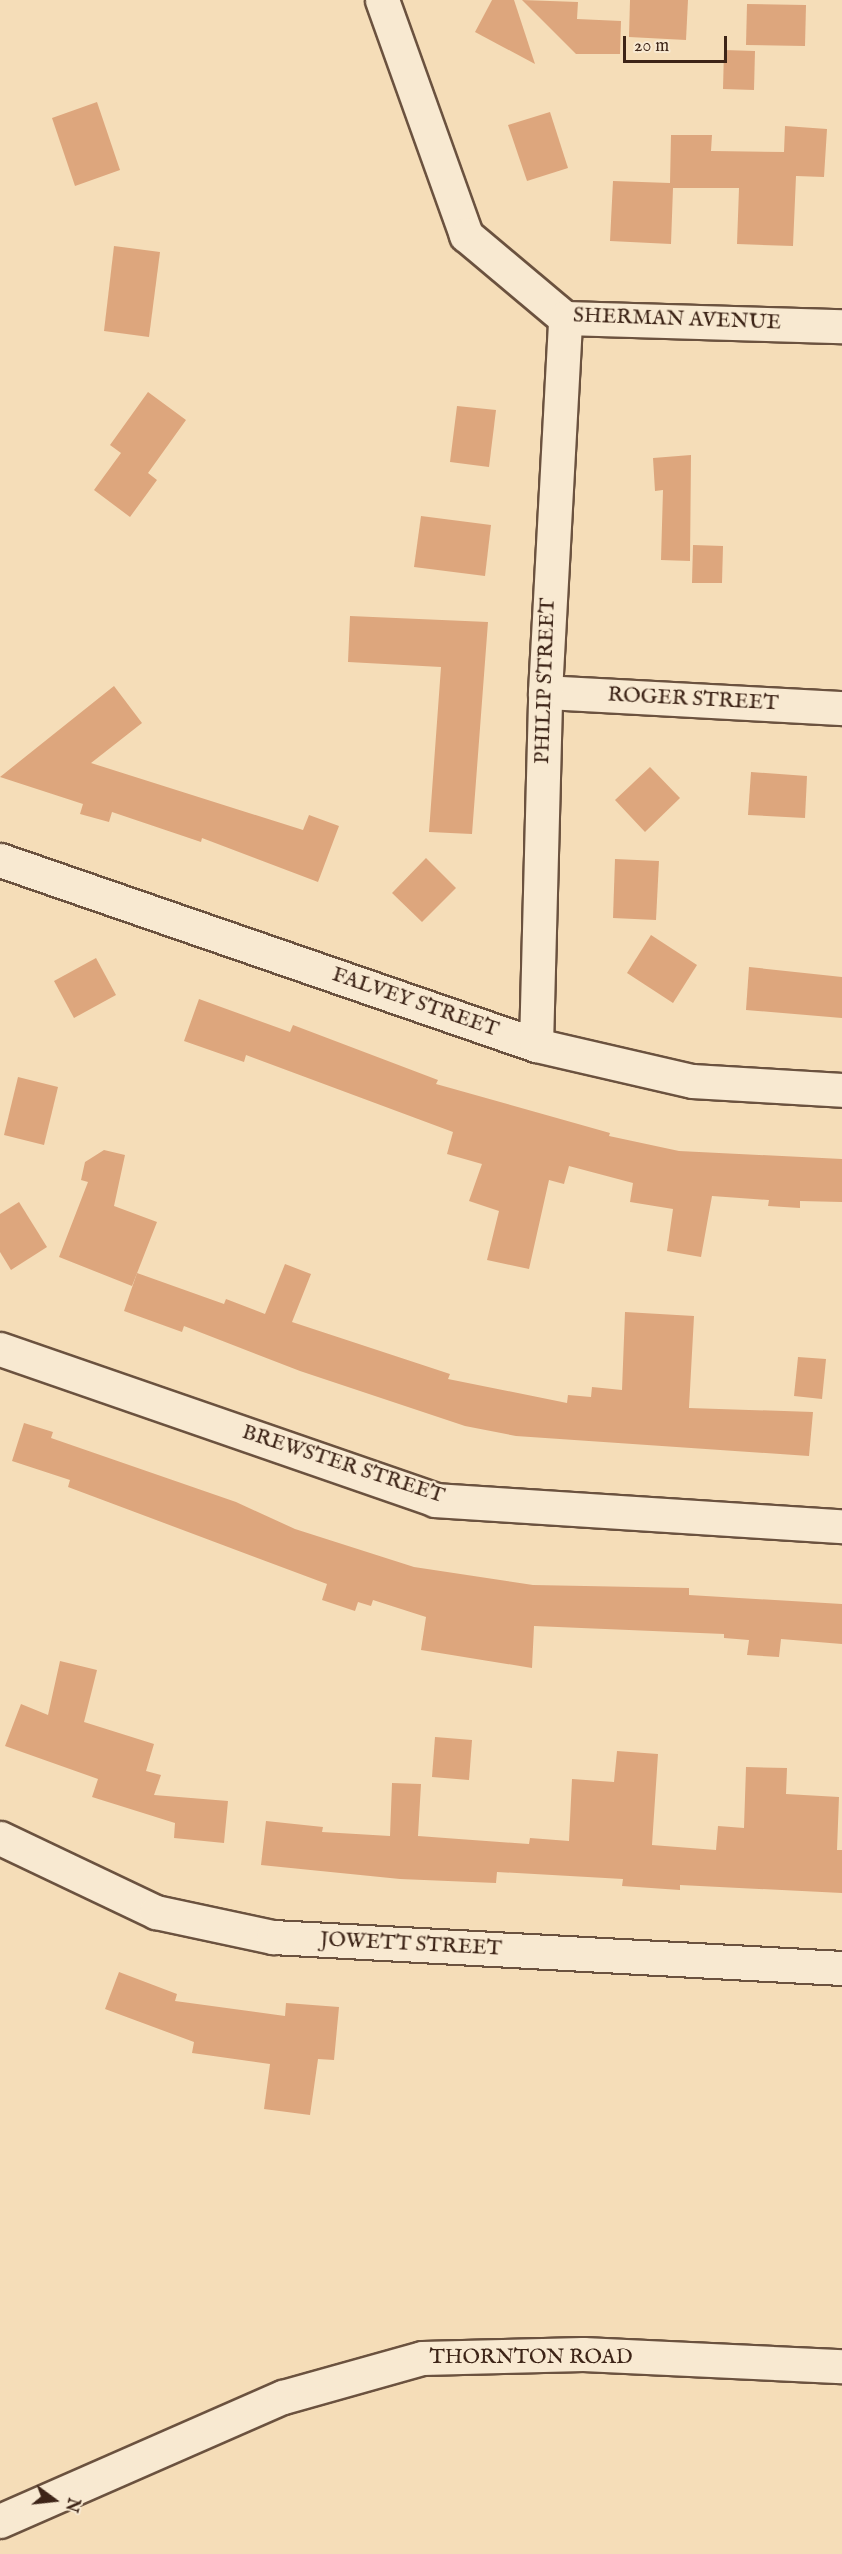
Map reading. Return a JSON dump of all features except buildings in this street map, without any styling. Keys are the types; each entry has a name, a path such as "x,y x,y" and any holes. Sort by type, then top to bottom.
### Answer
{"street":[{"name":"SHERMAN AVENUE","path":"382,0 466,235 565,318 842,326"},
{"name":"PHILIP STREET","path":"536,1045 544,692 565,318"},
{"name":"ROGER STREET","path":"544,692 842,708"},
{"name":"FALVEY STREET","path":"0,860 536,1045 692,1081 842,1090"},
{"name":"BREWSTER STREET","path":"0,1349 435,1500 842,1526"},
{"name":"JOWETT STREET","path":"0,1838 156,1912 273,1937 842,1968"},
{"name":"THORNTON ROAD","path":"0,2521 283,2397 422,2358 583,2354 842,2366"}]}
